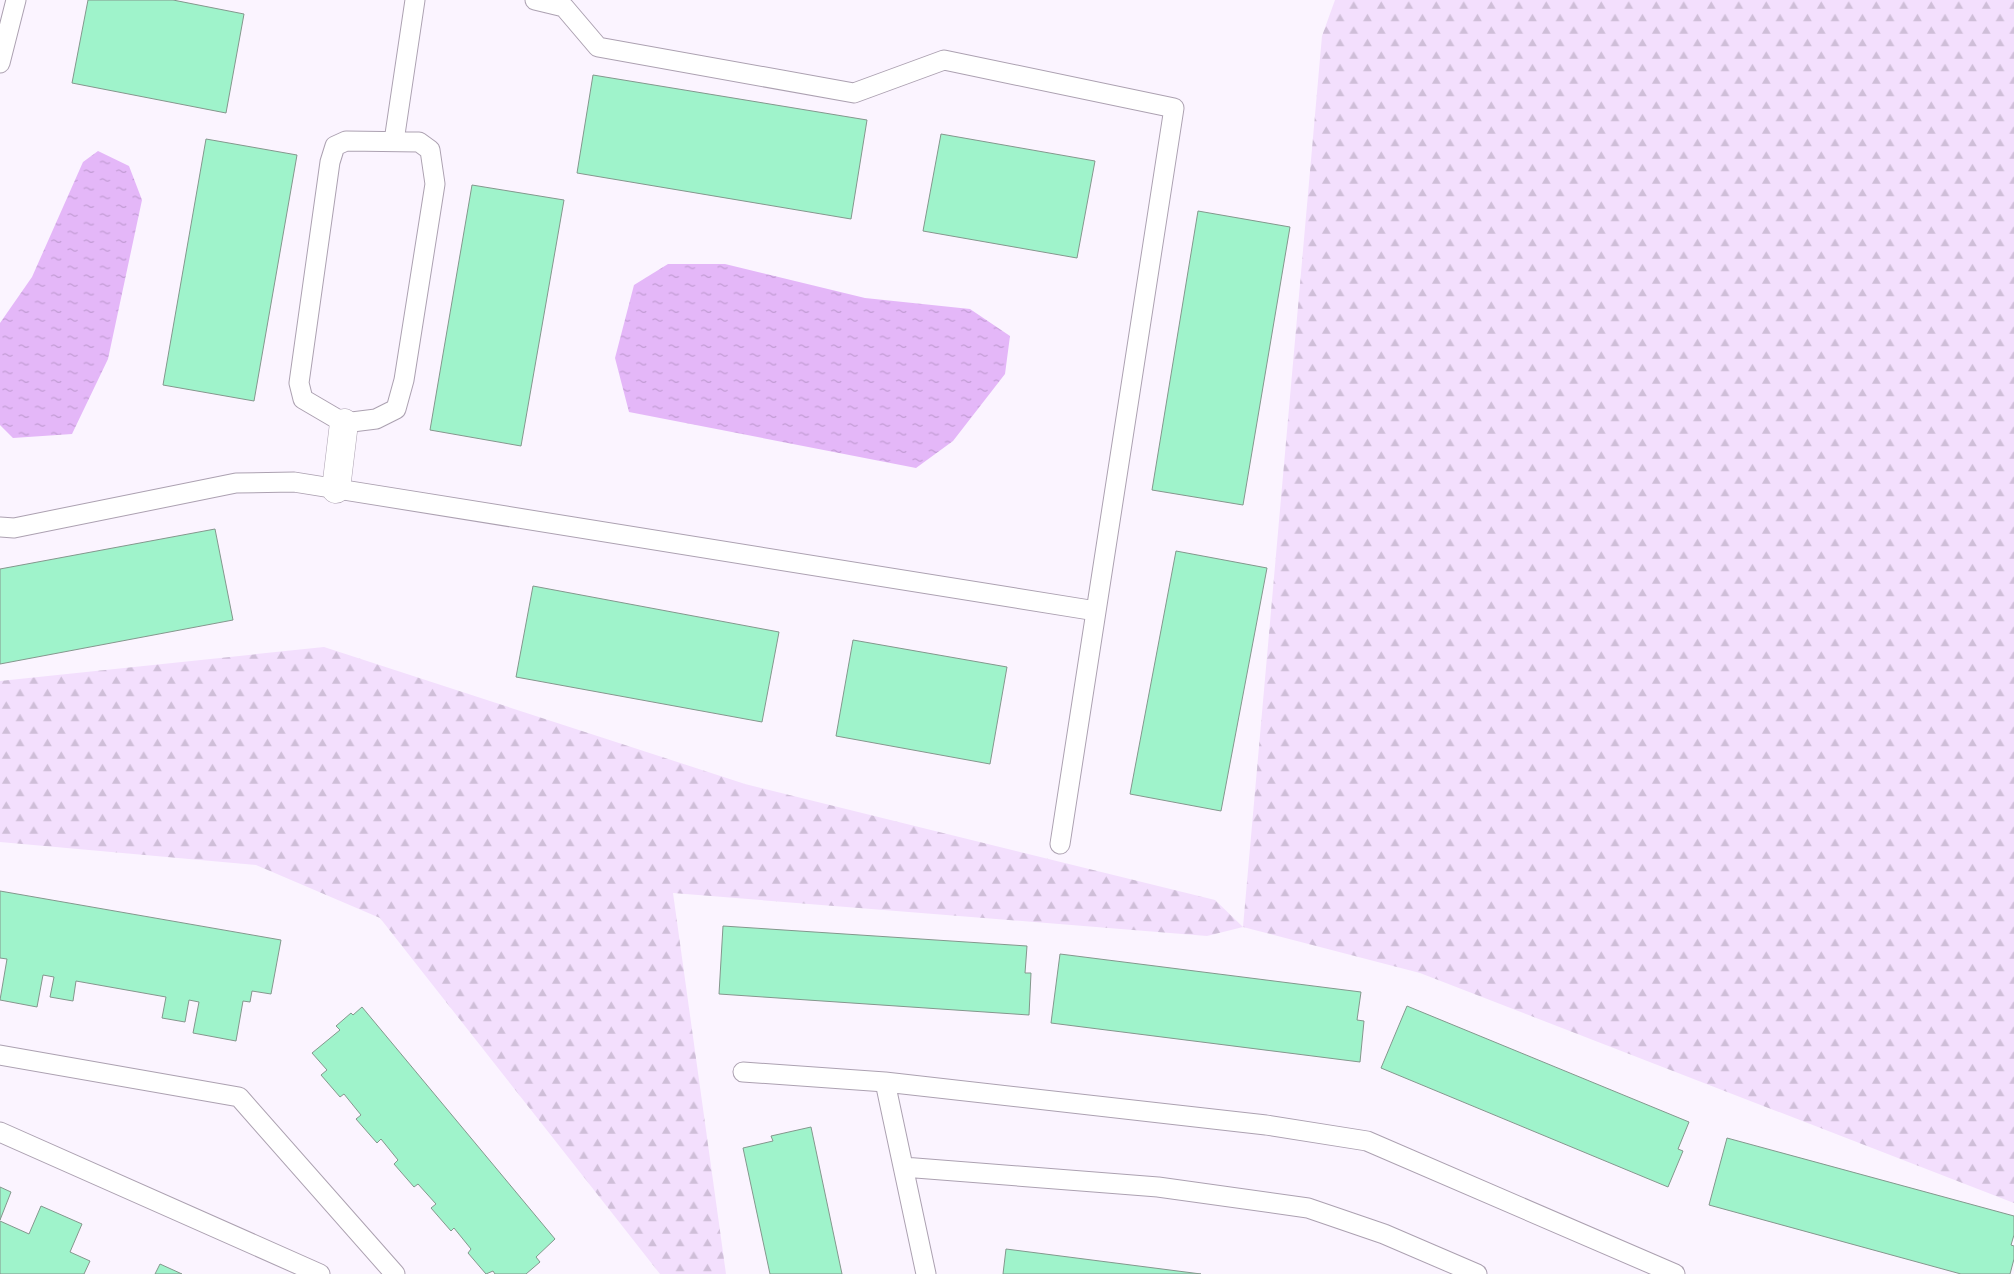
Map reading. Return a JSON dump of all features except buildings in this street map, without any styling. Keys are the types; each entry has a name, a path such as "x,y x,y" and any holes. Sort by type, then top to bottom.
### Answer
{"street":[{"path":"336,489 344,423"}],"lane":[{"path":"0,63 16,0"},
{"path":"394,141 415,0"},
{"path":"535,0 564,7 598,47 854,92 944,60 1174,108 1060,844"},
{"path":"346,141 419,142 430,150 435,184 404,380 396,409 376,419 344,423 303,399 299,383 330,162 335,146 346,141"},
{"path":"0,527 14,528 236,483 294,482 1096,611"},
{"path":"0,1056 239,1097 395,1274"},
{"path":"743,1072 885,1082 1266,1125 1367,1141 1675,1274"},
{"path":"885,1082 926,1274"},
{"path":"0,1132 320,1274"},
{"path":"903,1167 1158,1187 1308,1208 1384,1234 1477,1274"}],"green space":[{"path":"1335,0 2014,0 2014,1203 1420,973 1243,927 1322,36"},
{"path":"324,647 745,784 1215,900 1243,927 1207,936 673,893 726,1274 660,1274 380,918 256,865 0,842 0,681"}],"water":[{"path":"98,151 129,166 142,200 108,359 72,434 13,438 0,425 0,323 32,277 83,162"},
{"path":"668,264 725,264 865,298 970,309 1010,336 1005,374 953,441 916,468 629,412 615,358 634,285"}]}
